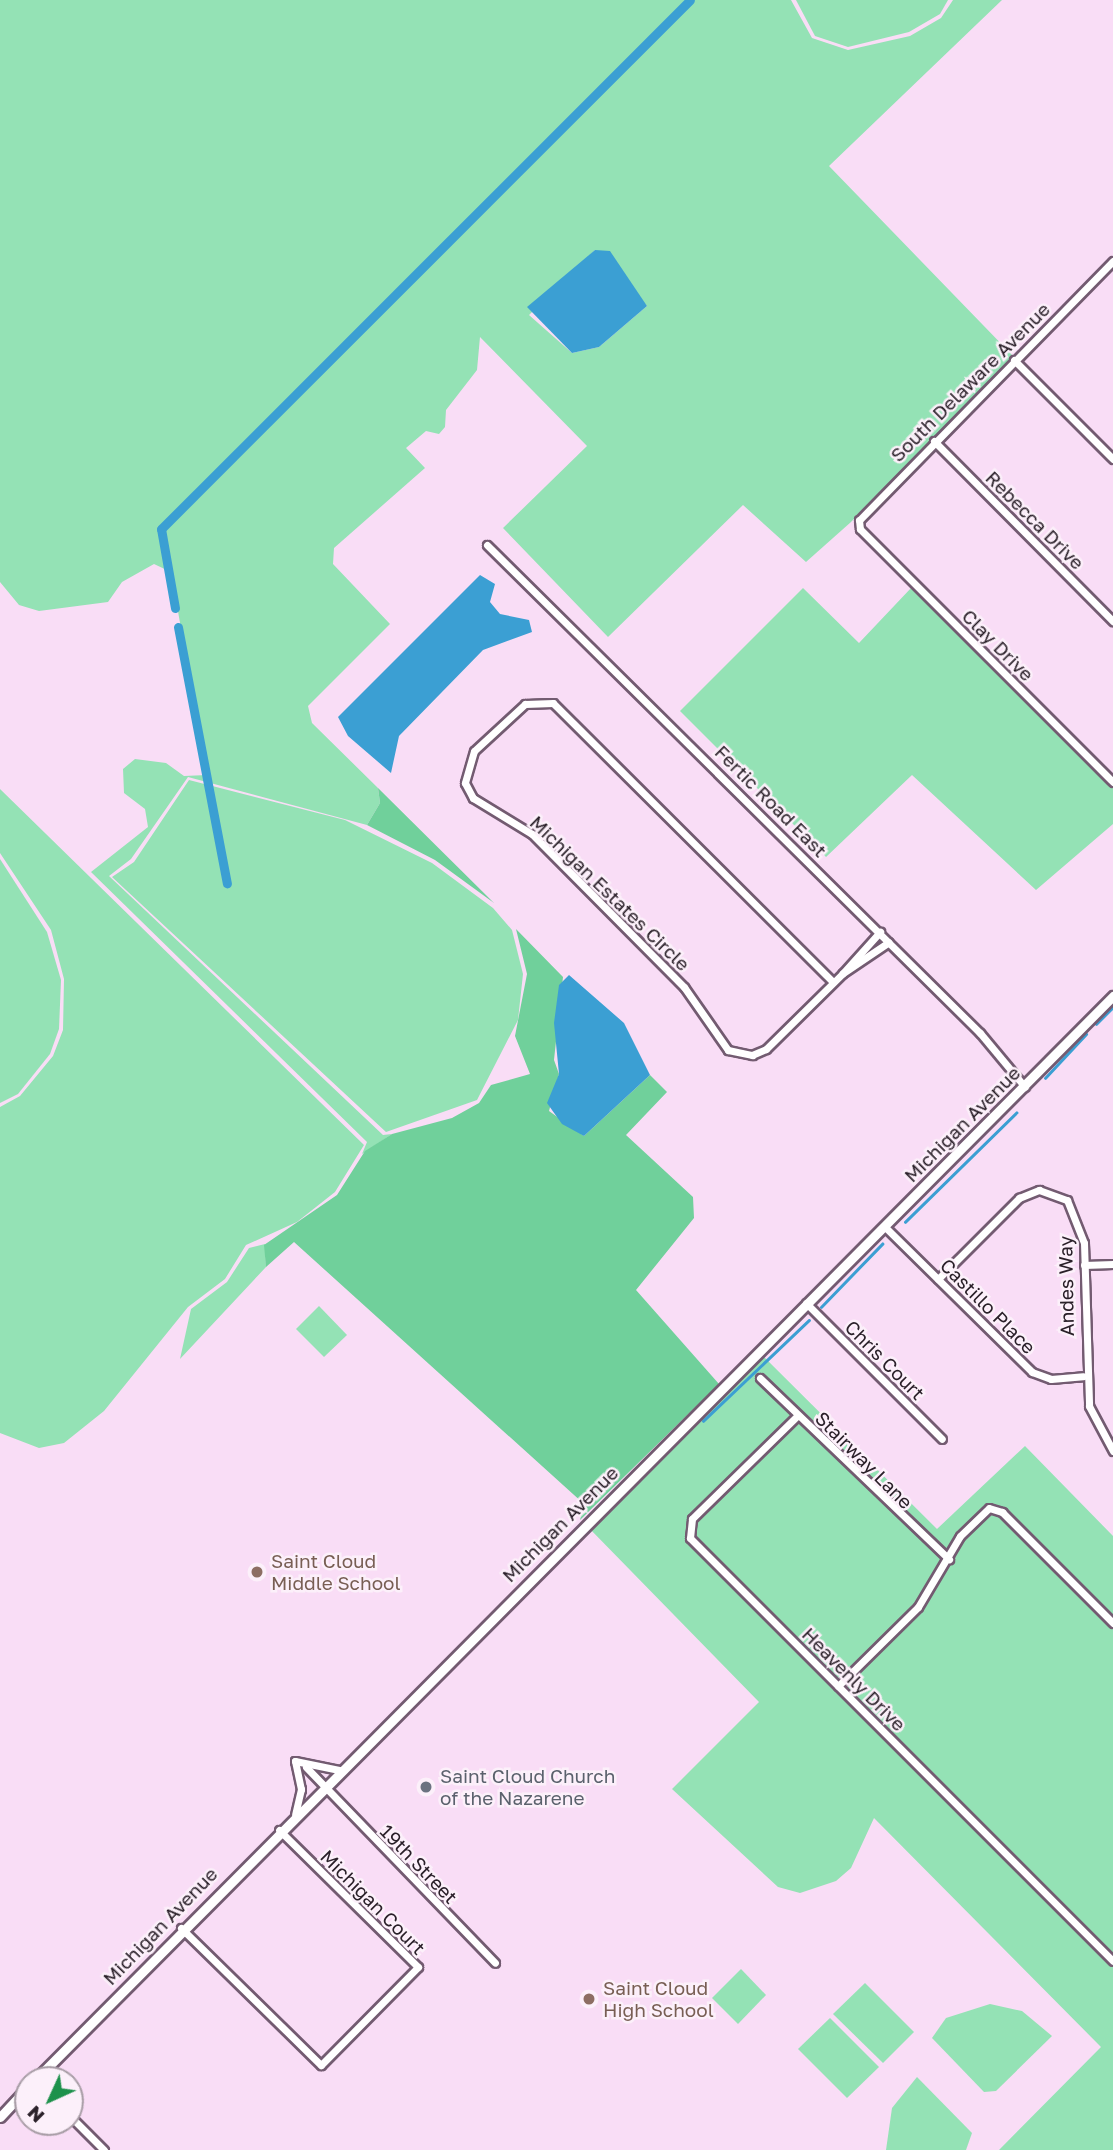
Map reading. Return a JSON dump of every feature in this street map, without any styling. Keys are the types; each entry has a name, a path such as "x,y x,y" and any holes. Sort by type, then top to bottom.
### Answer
{"street":[{"name":"South Delaware Avenue","path":"860,529 866,509 1113,261"},
{"path":"1014,360 1113,459"},
{"name":"Rebecca Drive","path":"934,442 1113,621"},
{"name":"Clay Drive","path":"860,529 1113,782"},
{"name":"Fertic Road East","path":"487,545 880,932 1025,1087"},
{"name":"Michigan Estates Circle","path":"833,982 553,703 525,704 474,751 465,783 473,798 532,834 684,987 727,1050 752,1055 765,1049 842,974 880,932"},
{"name":"Michigan Estates Circle","path":"842,974 889,942"},
{"name":"Michigan Avenue","path":"48,2066 181,1928 1025,1087 1113,996"},
{"name":"Andes Way","path":"938,1279 1018,1198 1040,1190 1062,1196 1076,1211 1084,1265 1083,1376 1089,1406 1113,1451"},
{"name":"Castillo Place","path":"884,1226 1032,1372 1051,1379 1083,1376"},
{"path":"1084,1265 1113,1264"},
{"name":"Chris Court","path":"806,1303 942,1439"},
{"name":"Stairway Lane","path":"760,1378 949,1559"},
{"name":"Heavenly Drive","path":"797,1416 688,1528 690,1538 1113,1961"},
{"path":"838,1686 918,1607 949,1559 960,1536 995,1508 1113,1623"},
{"path":"295,1814 300,1788 295,1761 306,1767 339,1770"},
{"name":"19th Street","path":"306,1767 322,1787 495,1964"},
{"name":"Michigan Court","path":"181,1928 321,2065 418,1967 279,1830"},
{"path":"0,2117 14,2102"},
{"path":"84,2130 104,2150"}],"green space":[{"path":"0,0 791,0 812,38 848,50 910,36 941,18 953,0 1002,0 829,166 1013,356 851,522 806,562 743,505 608,637 503,528 587,446 480,337 477,370 446,410 445,427 439,434 426,431 406,448 425,468 334,548 333,564 390,624 308,706 312,723 378,788 380,803 367,825 188,777 131,859 109,876 383,1135 392,1134 362,1154 367,1142 91,872 148,827 145,809 124,793 123,769 135,759 166,763 184,776 207,775 171,572 154,564 122,582 108,602 39,611 19,605 0,582","holes":["595,250 647,306 599,347 572,353 529,315"]},
{"path":"796,0 948,0 940,14 909,32 848,47 815,36"},
{"path":"912,587 1113,788 1113,824 1036,890 912,775 826,857 680,711 803,588 859,643"},
{"path":"189,780 345,820 432,863 493,908 512,930 523,974 518,1020 477,1100 386,1132 112,877 134,862"},
{"path":"378,788 494,903 435,860 367,825 380,803"},
{"path":"0,789 364,1145 335,1192 297,1222 246,1245 225,1279 188,1307 104,1411 64,1443 39,1448 0,1433 0,1107 20,1096 53,1056 63,1030 64,979 51,930 0,853"},
{"path":"0,859 47,932 61,980 59,1029 50,1054 18,1094 0,1103"},
{"path":"516,929 563,977 554,1060 559,1074 549,1111 584,1136 650,1075 667,1092 626,1135 693,1197 694,1218 636,1290 719,1384 580,1520 584,1504 294,1242 266,1267 264,1245 337,1195 365,1151 392,1134 452,1118 479,1103 491,1085 530,1074 515,1036 527,974"},
{"path":"265,1244 266,1267 180,1359 191,1309 227,1282 249,1248"},
{"path":"319,1306 347,1335 324,1357 296,1329"},
{"path":"761,1354 937,1529 1025,1446 1113,1536 1113,2150 999,2150 1101,2047 874,1818 851,1868 836,1881 800,1893 778,1887 672,1789 759,1702 588,1527"},
{"path":"741,1969 766,1995 738,2024 712,1998"},
{"path":"865,1983 914,2032 883,2063 833,2014"},
{"path":"990,2004 1022,2011 1052,2036 996,2091 984,2092 932,2038 946,2018"},
{"path":"830,2018 879,2067 847,2098 798,2049"},
{"path":"917,2077 972,2133 966,2150 886,2150 892,2108"}],"water":[{"path":"595,250 610,251 647,306 599,347 572,353 527,307"},
{"path":"480,575 495,584 490,602 500,614 529,620 532,632 483,650 399,736 391,773 348,736 338,717"},
{"path":"569,975 624,1023 650,1075 584,1136 562,1124 547,1103 559,1074 554,1023 559,985"}],"waterway":[{"path":"175,608 161,529 690,0"},
{"path":"178,627 227,883"},
{"path":"1096,1024 1113,1007"},
{"path":"1045,1078 1086,1034"},
{"path":"905,1222 1016,1113"},
{"path":"821,1307 882,1244"},
{"path":"703,1421 809,1320"}],"place":[{"name":"Saint Cloud Middle School","path":"257,1572"},
{"name":"Saint Cloud Church of the Nazarene","path":"426,1787"},
{"name":"Saint Cloud High School","path":"589,1999"}]}
